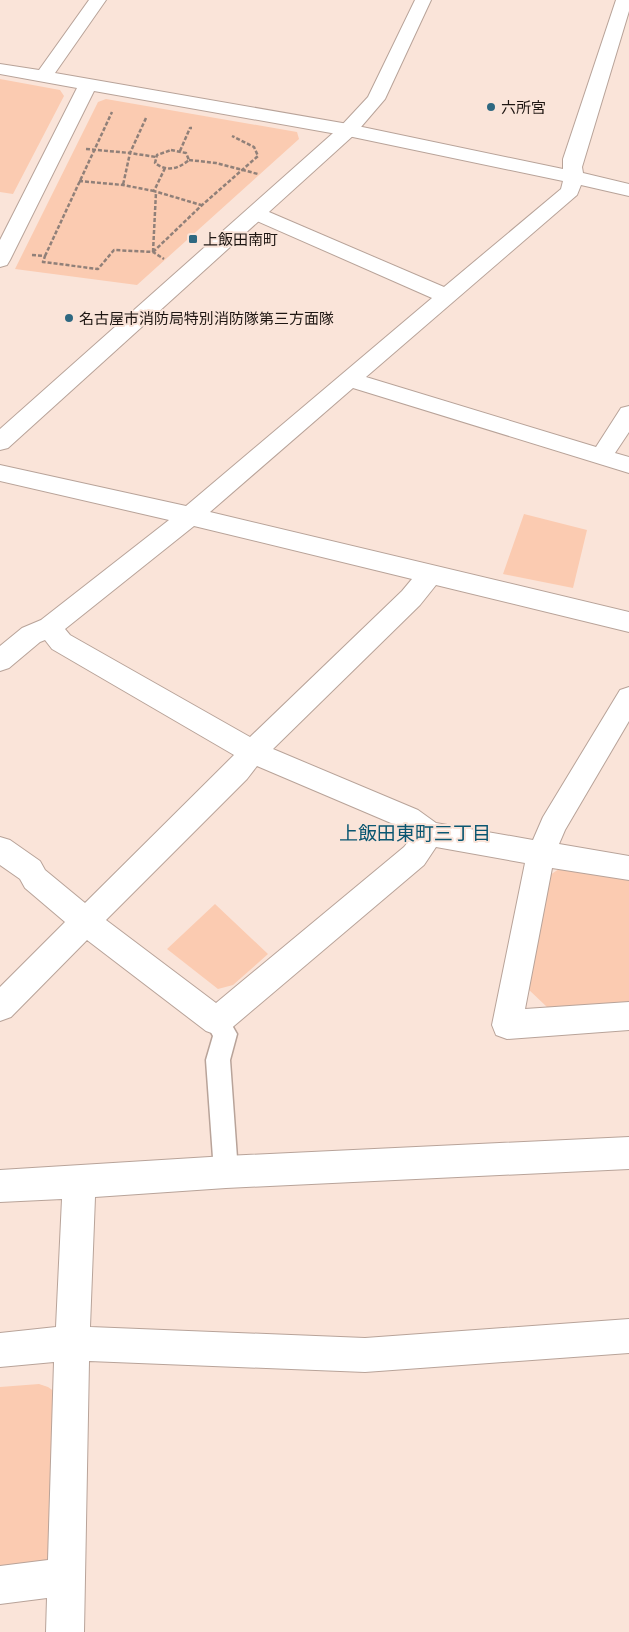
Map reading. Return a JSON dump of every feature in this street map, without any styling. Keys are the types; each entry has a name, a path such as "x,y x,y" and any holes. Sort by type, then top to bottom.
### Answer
{"street":[{"path":"43,76 98,0"},
{"path":"0,442 348,130 376,99 424,0"},
{"path":"0,661 31,636 50,627 190,516 570,191 574,177 573,159 624,0"},
{"path":"0,69 348,130 629,190"},
{"path":"2,256 88,85"},
{"path":"255,213 446,296"},
{"path":"348,379 629,465"},
{"path":"601,457 629,414"},
{"path":"0,473 190,516 430,576 629,622"},
{"path":"0,1007 238,771 252,752 411,598 430,576"},
{"path":"50,627 61,642 252,752 408,818 430,834 629,868"},
{"path":"629,698 553,825 541,854 507,1025 629,1016"},
{"path":"0,849 30,870 35,879 86,922 217,1021 414,856 430,834"},
{"path":"0,1186 226,1172 629,1155"},
{"path":"65,1632 78,1182"},
{"path":"0,1350 72,1343 365,1356 629,1336"},
{"path":"0,1585 66,1577"}],"lane":[{"path":"217,1021 225,1034 218,1060 226,1172"}],"path":[{"path":"121,114 112,112 43,262 98,269 114,250 153,252 201,206 258,156 254,147 231,136"},
{"path":"123,185 130,153 146,118 138,116"},
{"path":"180,151 190,128 198,129"},
{"path":"58,145 156,156 164,151 180,151 186,153 189,160"},
{"path":"156,156 155,163 165,168 180,168 189,160 216,163 290,182"},
{"path":"153,252 155,192 165,168"},
{"path":"79,181 123,185 155,192 201,206"},
{"path":"2,256 45,256"}],"shaded area":[{"path":"0,79 60,90 64,96 13,194 0,192"},
{"path":"106,99 297,132 299,139 137,285 15,269 98,102"},
{"path":"524,514 587,530 573,588 503,574"},
{"path":"562,867 629,879 629,1004 547,1007 527,988 547,877"},
{"path":"215,904 268,954 233,985 218,989 167,949"},
{"path":"39,1384 55,1392 53,1562 0,1568 0,1387"}],"place":[{"name":"六所宮","path":"491,107"},
{"name":"上飯田南町","path":"193,239"},
{"name":"名古屋市消防局特別消防隊第三方面隊","path":"69,318"}],"district":[{"name":"上飯田東町三丁目","path":"415,833"}]}
